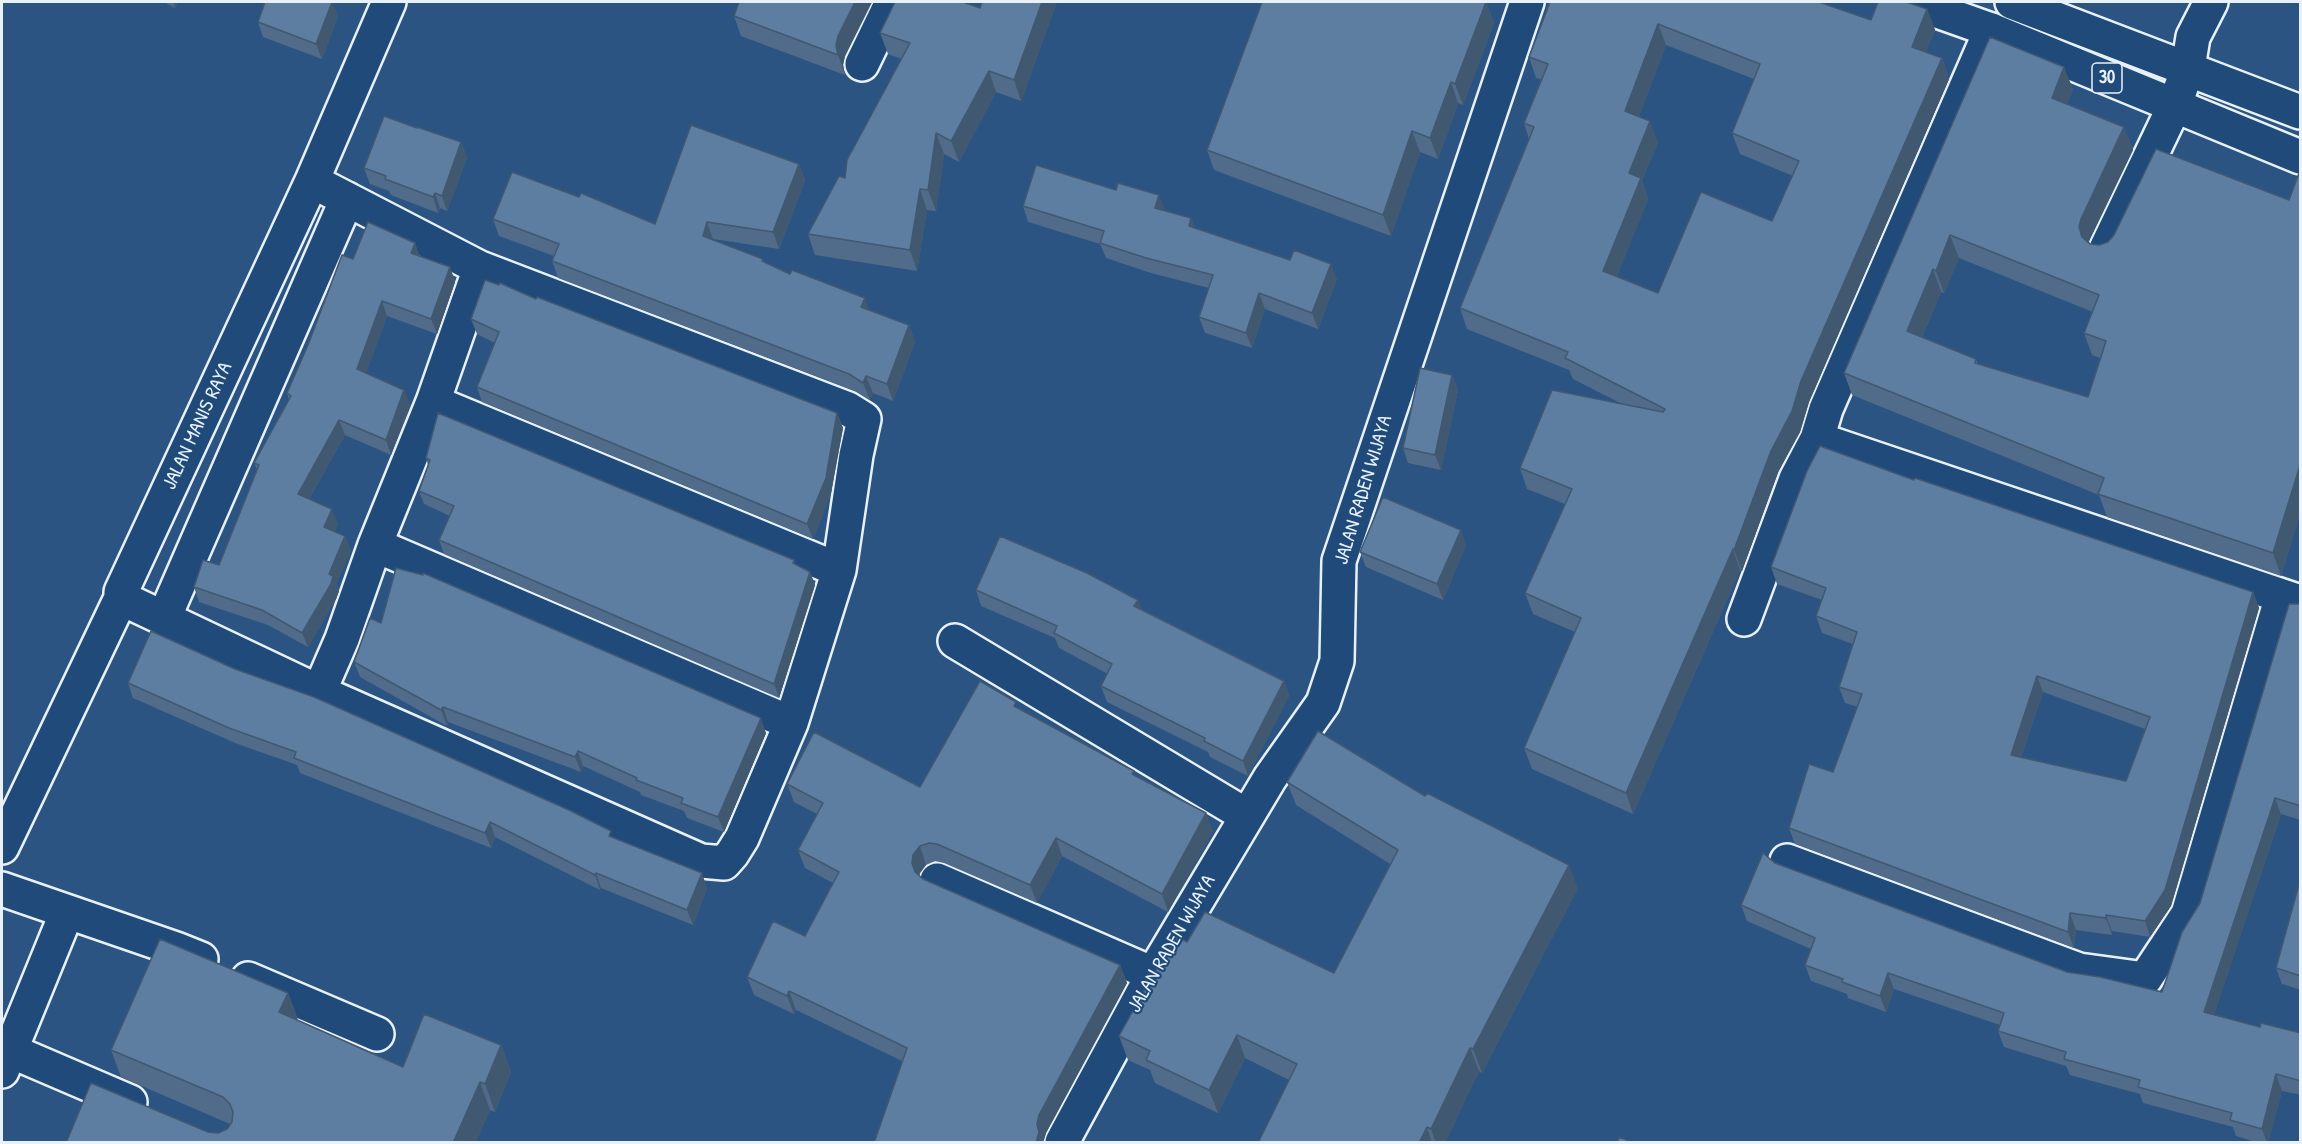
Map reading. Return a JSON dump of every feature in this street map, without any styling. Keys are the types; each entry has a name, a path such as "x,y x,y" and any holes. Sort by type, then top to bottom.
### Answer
{"main road":[{"name":"JALAN MANIS RAYA","path":"2,847 121,598 121,592 312,181 389,2"},
{"path":"862,64 892,2"},
{"name":"JALAN RADEN WIJAYA","path":"1062,1143 1153,974 1270,778 1323,703 1337,661 1339,561 1527,2"},
{"name":"30","path":"1912,2 1991,30 2174,107 2301,157"},
{"name":"30","path":"2012,2 2301,112"},
{"path":"2106,249 2174,107 2188,68 2193,37 2211,2"},
{"path":"1744,619 1796,479 1817,439 1826,409 1991,30"},
{"path":"121,598 319,692 701,861 724,863 742,838 791,723 839,570 856,455 864,419 848,409 480,268 312,181"},
{"path":"164,618 347,199"},
{"path":"319,692 342,639 375,544 434,402 480,268"},
{"path":"434,402 839,570"},
{"path":"1787,861 2079,970 2145,979 2188,914 2291,599 1817,439"},
{"path":"375,544 791,723"},
{"path":"954,641 1247,816"},
{"path":"938,880 1153,974"},
{"path":"2,889 176,949 377,1034"},
{"path":"67,912 6,1061 161,1115"}],"building":[{"path":"265,2 332,2 316,44 258,22"},
{"path":"739,2 855,2 838,36 836,45 838,55 734,16"},
{"path":"895,2 963,2 980,8 982,2 1042,2 1014,80 989,71 951,141 936,133 928,190 920,189 910,250 808,234 839,176 845,178 847,160 910,43 880,33"},
{"path":"1262,2 1486,2 1455,84 1451,82 1430,138 1412,131 1383,215 1207,150"},
{"path":"1550,2 1819,2 1871,20 1878,2 1906,2 1927,9 1912,47 1942,58 1801,381 1792,411 1771,451 1734,550 1626,793 1524,748 1581,618 1525,593 1572,489 1520,468 1552,390 1663,412 1665,409 1565,358 1568,352 1460,308 1534,127 1524,123 1548,64 1529,57","holes":["1658,24 1760,64 1732,133 1799,161 1772,221 1701,192 1658,293 1603,271 1641,178 1629,173 1650,121 1625,111"]},
{"path":"1990,37 2064,67 2052,98 2124,127 2081,219 2079,227 2082,237 2090,244 2099,245 2108,242 2114,235 2156,149 2289,200 2301,168 2301,462 2273,553 2098,494 2104,478 1844,373","holes":["1950,235 2099,295 2084,333 2106,341 2088,397 1975,363 1976,359 1907,331 1933,269 1936,271"]},
{"path":"384,116 461,142 442,196 435,193 433,197 385,179 386,176 364,168"},
{"path":"691,125 799,164 773,232 707,222 703,236 763,259 762,261 790,274 792,270 865,298 861,307 909,325 887,384 866,376 863,383 849,374 552,261 559,244 493,219 512,172 579,197 581,193 655,224"},
{"path":"1036,165 1116,190 1118,183 1159,195 1155,208 1191,218 1189,226 1290,260 1294,250 1331,264 1312,313 1259,293 1246,333 1199,317 1213,275 1146,258 1100,243 1104,231 1023,206"},
{"path":"368,222 415,243 411,253 450,267 431,319 382,301 357,369 404,390 386,440 339,420 298,494 332,509 324,527 345,536 329,574 333,576 331,584 302,633 262,610 194,587 203,560 219,565 259,465 254,463 291,396 287,393 342,255 353,259"},
{"path":"485,280 499,285 500,283 536,299 537,297 837,413 826,478 807,524 477,387 499,332 471,319"},
{"path":"1420,368 1452,375 1435,455 1403,448"},
{"path":"438,413 794,560 793,563 810,572 774,684 439,540 454,506 419,491 430,460 426,458"},
{"path":"1820,446 1914,480 1915,478 2253,592 2165,890 2145,921 2106,915 2106,918 2070,913 2068,932 1789,828 1809,764 1833,772 1862,694 1839,687 1857,632 1816,616 1826,588 1771,567 1807,471","holes":["2037,676 2150,717 2126,781 2011,755"]},
{"path":"1383,497 1461,530 1437,584 1360,552"},
{"path":"1000,536 1087,573 1138,600 1134,606 1284,681 1243,761 1204,741 1205,738 1101,686 1112,664 1054,633 1057,626 976,590"},
{"path":"396,568 423,575 423,573 761,718 718,817 681,803 683,798 636,780 637,778 578,751 575,757 443,707 441,710 354,662 370,618 381,623"},
{"path":"2301,603 2301,806 2275,798 2204,1012 2260,1027 2261,1023 2301,1033 2301,1081 2276,1074 2262,1129 2230,1120 2232,1113 2138,1087 2140,1080 2064,1059 2066,1052 1998,1031 2004,1013 1888,973 1880,996 1842,982 1843,979 1805,965 1815,938 1741,905 1763,853 1775,863 2067,972 2100,977 2162,992 2182,932 2200,903 2289,604"},
{"path":"151,631 235,669 314,697 569,810 611,831 609,836 702,873 687,910 596,873 595,875 490,822 485,833 294,758 296,752 229,728 128,683"},
{"path":"980,681 1016,702 1014,706 1134,771 1132,774 1206,813 1162,894 1056,838 1030,885 937,844 929,843 920,846 913,855 912,863 915,872 923,879 1120,965 1039,1115 1037,1124 1039,1132 1036,1143 874,1143 907,1048 789,991 787,996 747,977 773,921 805,936 839,872 798,850 823,803 787,784 814,732 920,787"},
{"path":"1318,731 1425,796 1427,793 1569,865 1473,1049 1470,1048 1431,1129 1427,1127 1419,1143 1258,1143 1297,1064 1237,1035 1209,1090 1146,1060 1150,1051 1119,1036 1175,935 1187,942 1205,912 1334,973 1398,850 1287,782"},
{"path":"2301,877 2301,976 2276,968"},
{"path":"160,939 288,993 279,1012 403,1067 424,1014 501,1045 485,1084 480,1082 453,1143 66,1143 91,1083 208,1132 218,1133 227,1129 232,1122 233,1112 230,1104 223,1097 111,1050"},
{"path":"1619,1137 1634,1143 1617,1143"}]}
